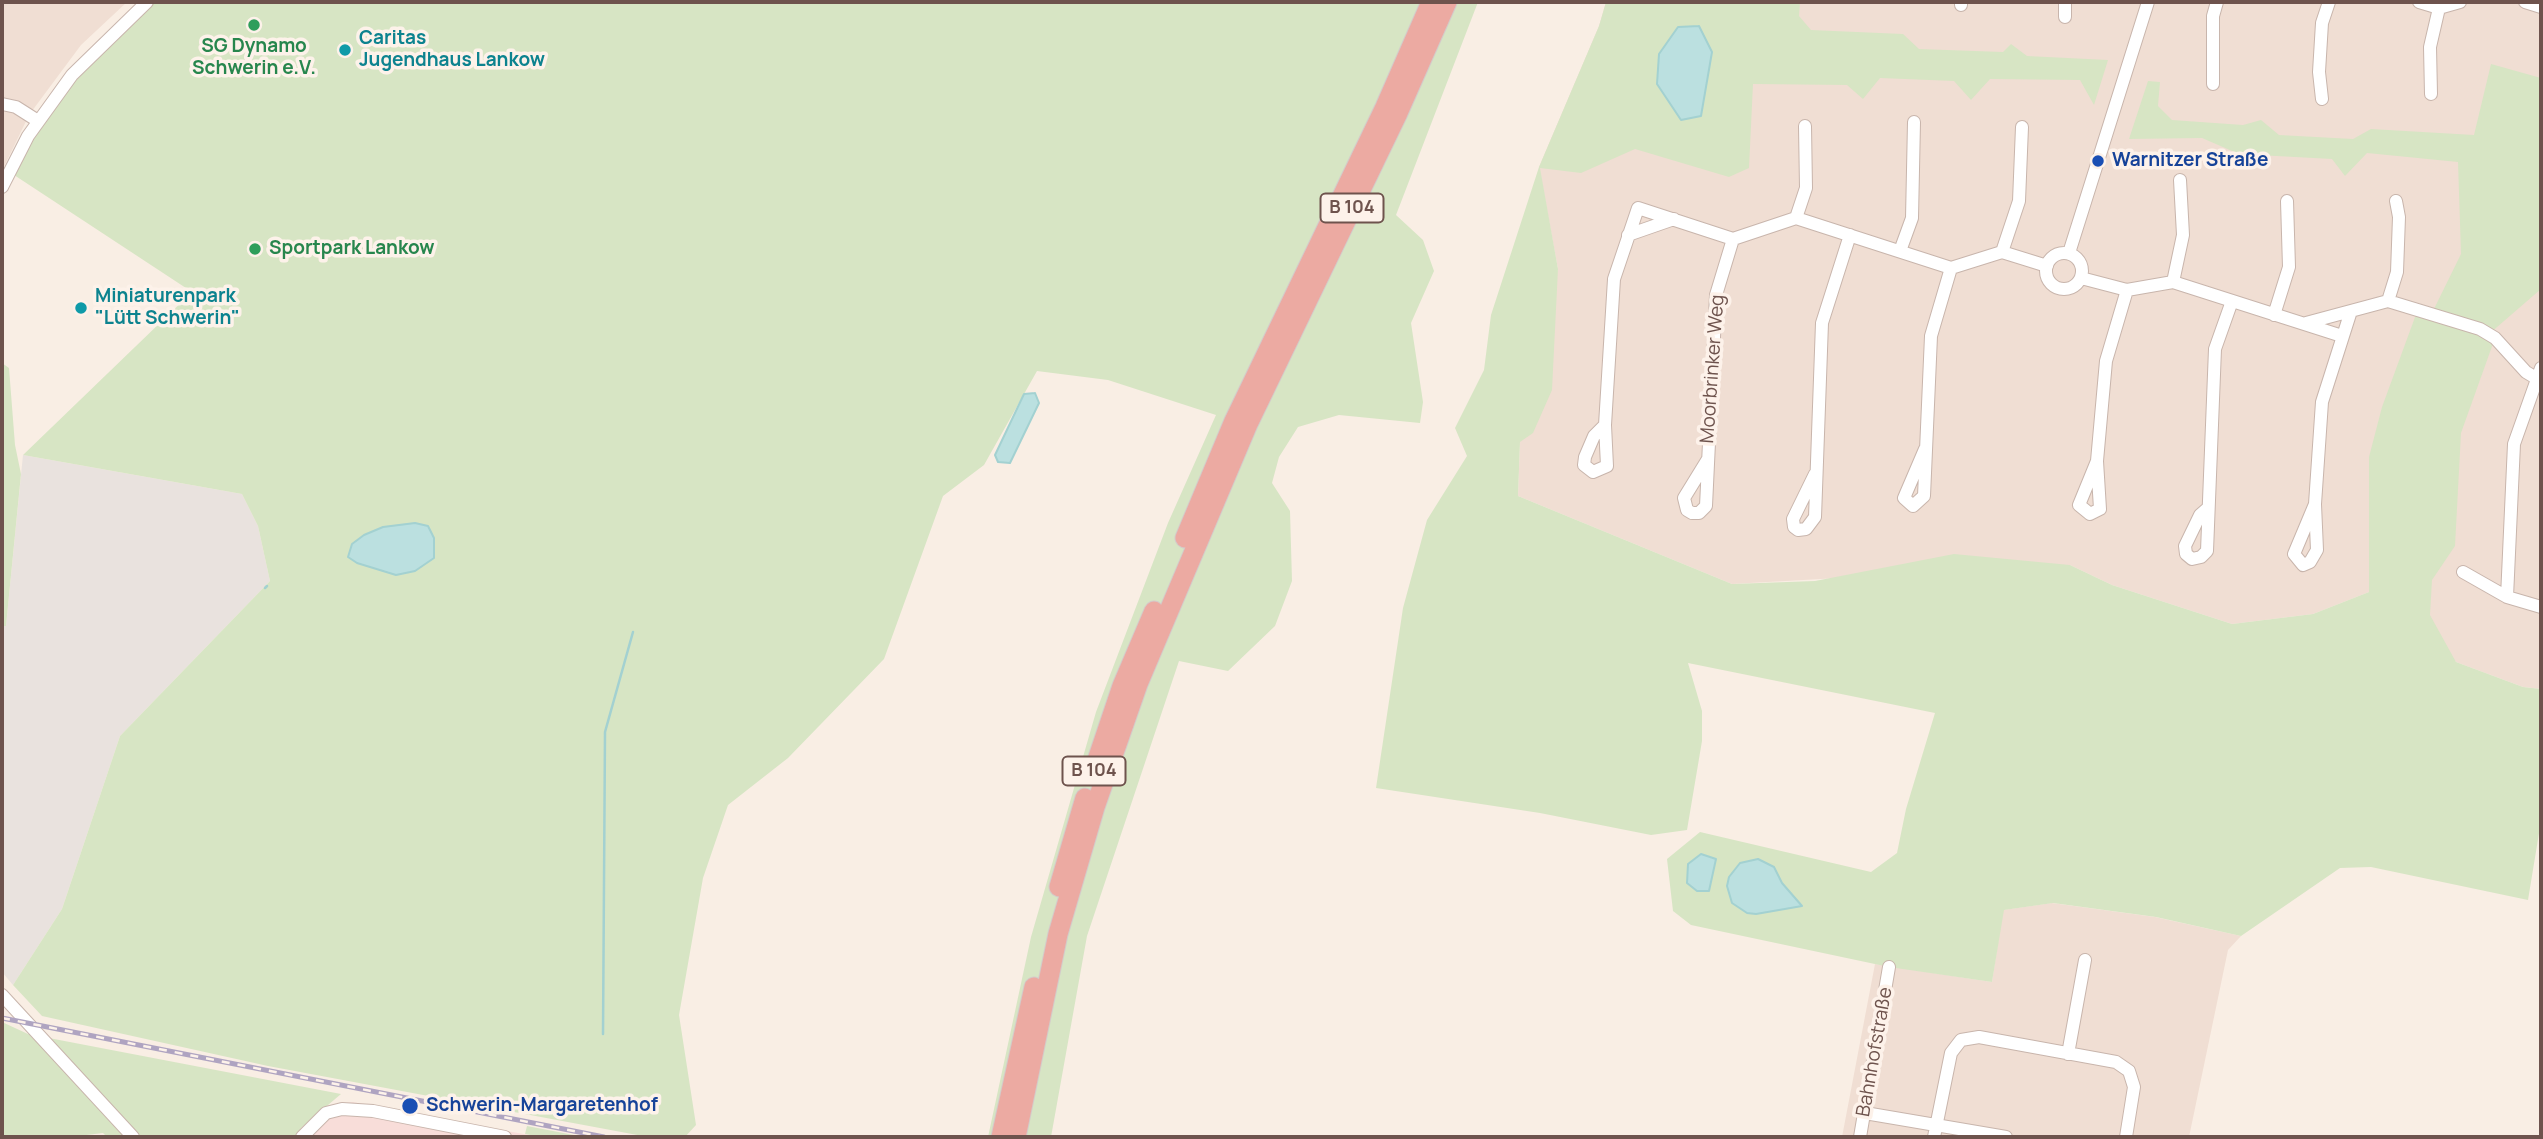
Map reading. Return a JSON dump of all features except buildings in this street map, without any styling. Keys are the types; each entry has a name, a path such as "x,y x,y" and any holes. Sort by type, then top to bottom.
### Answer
{"highway":[{"name":"B 104","path":"1001,1137 1040,960 1071,838 1122,686 1431,2"},
{"name":"B 104","path":"1016,1137 1058,934 1095,807 1138,684 1244,416 1398,113 1447,2"}],"street":[{"path":"2,187 38,121 80,67 147,2"},
{"path":"2064,17 2065,2"},
{"path":"2069,253 2148,2"},
{"path":"2213,84 2213,16 2217,2"},
{"path":"2322,99 2319,72 2322,23 2329,2"},
{"path":"2419,2 2439,8 2460,2"},
{"path":"2525,2 2541,7"},
{"path":"2431,94 2430,47 2439,8"},
{"path":"2,104 16,107 38,121"},
{"path":"1900,251 1912,218 1914,122"},
{"path":"1796,218 1806,188 1805,126"},
{"path":"2002,252 2019,201 2022,127"},
{"path":"2173,282 2183,235 2180,180"},
{"path":"2274,315 2289,267 2287,201"},
{"path":"2388,301 2397,272 2399,217 2396,201"},
{"path":"1605,425 1614,279 1638,208 1733,239 1796,218 1951,268 2002,252 2047,266"},
{"path":"1628,234 1675,219"},
{"path":"1815,474 1822,323 1850,235"},
{"name":"Moorbrinker Weg","path":"1708,459 1716,295 1733,239"},
{"path":"2069,253 2081,263 2081,278 2072,287 2058,291 2048,279 2047,266 2055,255 2069,253"},
{"path":"1925,449 1931,336 1951,268"},
{"path":"2081,278 2127,290 2173,282 2342,336"},
{"path":"2097,461 2106,361 2127,290"},
{"path":"2305,323 2388,301 2480,329 2495,338 2540,376 2514,444 2507,597"},
{"path":"2207,508 2215,349 2232,302"},
{"path":"2315,504 2322,402 2351,311"},
{"path":"2463,572 2507,597 2541,607"},
{"path":"2068,1054 2085,960"},
{"name":"Bahnhofstraße","path":"1860,1137 1889,967"},
{"path":"2,995 133,1137"},
{"path":"1936,1131 1951,1052 1962,1040 1979,1037 2116,1062 2129,1071 2134,1087 2126,1137"},
{"path":"302,1137 326,1113 342,1109 373,1111 505,1137"},
{"path":"1865,1113 1936,1131 2006,1137"}],"shaded area":[{"path":"2,2 127,2 81,45 29,115 2,171"},
{"path":"1606,2 2541,2 2541,689 2523,687 2456,662 2369,592 2313,614 2232,624 2112,585 2070,565 1732,584 1518,496 1520,442 1558,269 1539,167 1599,26"},
{"path":"23,455 242,494 258,526 270,581 120,736 62,909 13,985 2,972 2,626 6,626"},
{"path":"2052,903 2155,917 2241,936 2228,950 2189,1137 1842,1137 1875,964 1992,982 2003,910"},
{"path":"353,1102 541,1137 298,1137 301,1129 323,1106"}],"green space":[{"path":"147,2 1478,2 1396,215 1423,240 1434,271 1411,323 1423,402 1420,423 1339,415 1298,427 1279,457 1272,483 1290,511 1292,581 1275,626 1228,671 1179,661 1087,936 1051,1137 988,1137 1031,937 1096,712 1168,523 1216,415 1108,380 1037,371 984,465 943,496 884,659 788,758 728,805 703,878 679,1015 696,1125 685,1137 648,1137 268,1066 42,1016 13,985 62,909 120,736 270,581 258,526 242,494 23,455 192,292 8,171 38,121","holes":["415,523 396,575 357,563 383,527"]},
{"path":"1606,2 1800,2 1799,16 1811,30 1903,34 1919,49 2003,52 2011,44 2027,56 2108,60 2094,105 2080,80 1990,79 1971,100 1954,81 1880,78 1863,99 1847,85 1753,84 1749,168 1729,177 1635,149 1581,173 1540,168 1558,269 1552,390 1533,433 1520,442 1518,496 1732,584 1815,581 1954,554 2070,565 2112,585 2232,624 2313,614 2369,592 2369,457 2382,407 2418,309 2432,313 2461,254 2458,162 2367,153 2345,176 2332,159 2239,154 2202,138 2129,139 2148,81 2160,82 2158,106 2172,120 2243,125 2261,120 2279,135 2353,139 2371,129 2474,135 2491,64 2541,78 2541,289 2489,334 2495,338 2461,433 2455,546 2432,580 2430,615 2456,662 2523,687 2541,689 2541,821 2528,900 2371,867 2340,868 2241,936 2156,917 2053,903 2004,910 1992,982 1889,967 1691,925 1673,911 1667,859 1700,832 1871,872 1897,853 1906,809 1935,713 1688,663 1702,711 1702,741 1687,830 1651,835 1540,813 1376,788 1403,608 1427,520 1467,456 1455,428 1484,370 1491,315 1539,167 1599,26"},
{"path":"2,363 9,368 15,445 21,474 6,626 2,626"},
{"path":"2,1022 28,1034 341,1094 301,1128 298,1137 107,1137 103,1133 70,1137 2,1137"},
{"path":"527,1126 584,1137 541,1137 525,1134"}],"water":[{"path":"1699,26 1712,52 1701,116 1681,120 1657,84 1659,54 1678,27"},
{"path":"1035,393 1039,403 1010,463 998,462 995,455 1024,394"},
{"path":"415,523 428,526 434,538 434,558 415,571 396,575 357,563 348,557 352,544 364,535 383,527"},
{"path":"1701,854 1716,859 1709,891 1697,891 1687,883 1688,864"},
{"path":"1758,859 1774,867 1782,883 1802,906 1756,914 1747,913 1732,903 1727,886 1729,877 1740,863"}],"waterway":[{"path":"603,1034 605,732 633,632"}],"railway":[{"path":"2,1018 604,1137"}],"place":[{"name":"SG Dynamo Schwerin e.V.","path":"254,25"},
{"name":"Caritas Jugendhaus Lankow","path":"345,50"},
{"name":"Warnitzer Straße","path":"2098,161"},
{"name":"Sportpark Lankow","path":"255,249"},
{"name":"Miniaturenpark \"Lütt Schwerin\"","path":"81,308"},
{"name":"Schwerin-Margaretenhof","path":"410,1106"}]}
